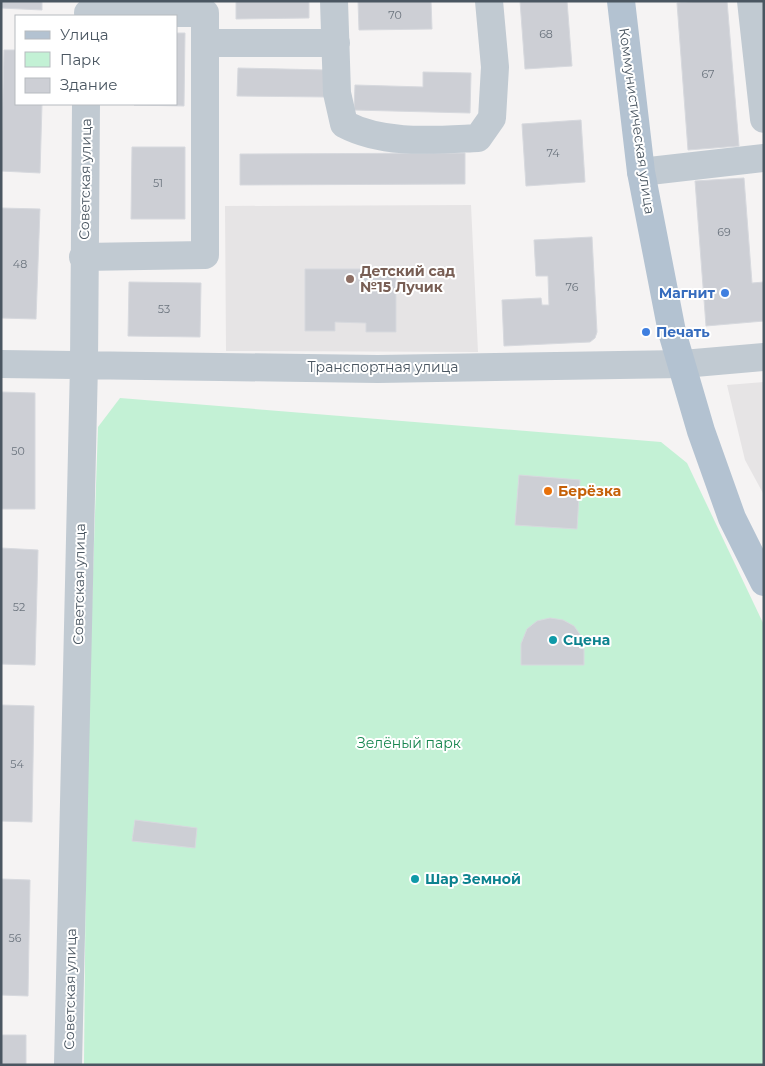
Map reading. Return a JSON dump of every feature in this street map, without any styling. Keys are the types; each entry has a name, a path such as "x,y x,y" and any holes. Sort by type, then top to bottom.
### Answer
{"main road":[{"name":"Коммунистическая улица","path":"621,1 641,172 672,332 683,364 701,431 732,518 764,582"}],"street":[{"path":"334,1 337,93 344,124 360,132 414,140 478,138 492,118 495,67 489,1"},
{"path":"751,1 764,119"},
{"path":"83,257 205,255 205,13 88,10"},
{"path":"205,43 336,43"},
{"name":"Советская улица","path":"68,1065 84,364 83,257 86,105"},
{"path":"641,172 764,158"},
{"name":"Транспортная улица","path":"1,364 378,369 683,364 764,357"}],"shaded area":[{"name":"Детский сад №15 Лучик","path":"471,205 478,352 226,351 225,206"},
{"path":"764,382 764,495 745,460 727,385"}],"green space":[{"name":"Зелёный парк","path":"120,398 661,442 687,463 764,625 764,1065 84,1065 87,750 98,427"}],"building":[{"path":"2,1 42,1 42,10 1,8"},
{"path":"236,1 309,1 309,18 236,19"},
{"path":"358,1 431,1 432,29 359,30"},
{"path":"520,1 567,1 572,66 525,69"},
{"path":"727,1 739,146 688,150 677,3"},
{"path":"178,33 185,33 184,106 134,105 178,105"},
{"path":"4,50 15,50 15,105 42,105 40,173 1,171"},
{"path":"238,68 326,70 326,97 237,96"},
{"path":"423,72 471,73 470,113 354,110 355,85 423,87"},
{"path":"581,120 585,182 526,186 522,124"},
{"path":"132,147 185,147 185,219 131,219"},
{"path":"465,153 465,184 240,185 240,154"},
{"path":"744,178 752,283 764,282 764,321 706,326 695,181"},
{"path":"1,208 40,209 36,319 1,318"},
{"path":"592,237 597,332 595,338 590,342 504,346 502,300 541,298 542,305 549,305 548,276 536,276 534,240"},
{"path":"305,269 396,269 396,332 366,332 366,323 335,322 335,331 305,331"},
{"path":"129,282 201,283 200,337 128,336"},
{"path":"1,392 35,393 35,509 1,509"},
{"name":"Берёзка","path":"519,475 580,480 577,529 515,525"},
{"path":"1,548 38,550 35,665 1,664"},
{"name":"Сцена","path":"550,618 563,620 574,626 584,643 584,665 521,665 521,644 527,629 537,621"},
{"path":"1,705 34,706 32,822 1,821"},
{"path":"135,820 197,828 195,848 132,841"},
{"path":"1,879 30,880 28,996 1,995"},
{"path":"1,1035 26,1035 26,1065 1,1065"}],"place":[{"name":"Детский сад №15 Лучик","path":"350,279"},
{"name":"Магнит","path":"725,293"},
{"name":"Печать","path":"646,332"},
{"name":"Берёзка","path":"548,491"},
{"name":"Сцена","path":"553,640"},
{"name":"Шар Земной","path":"415,879"}]}
